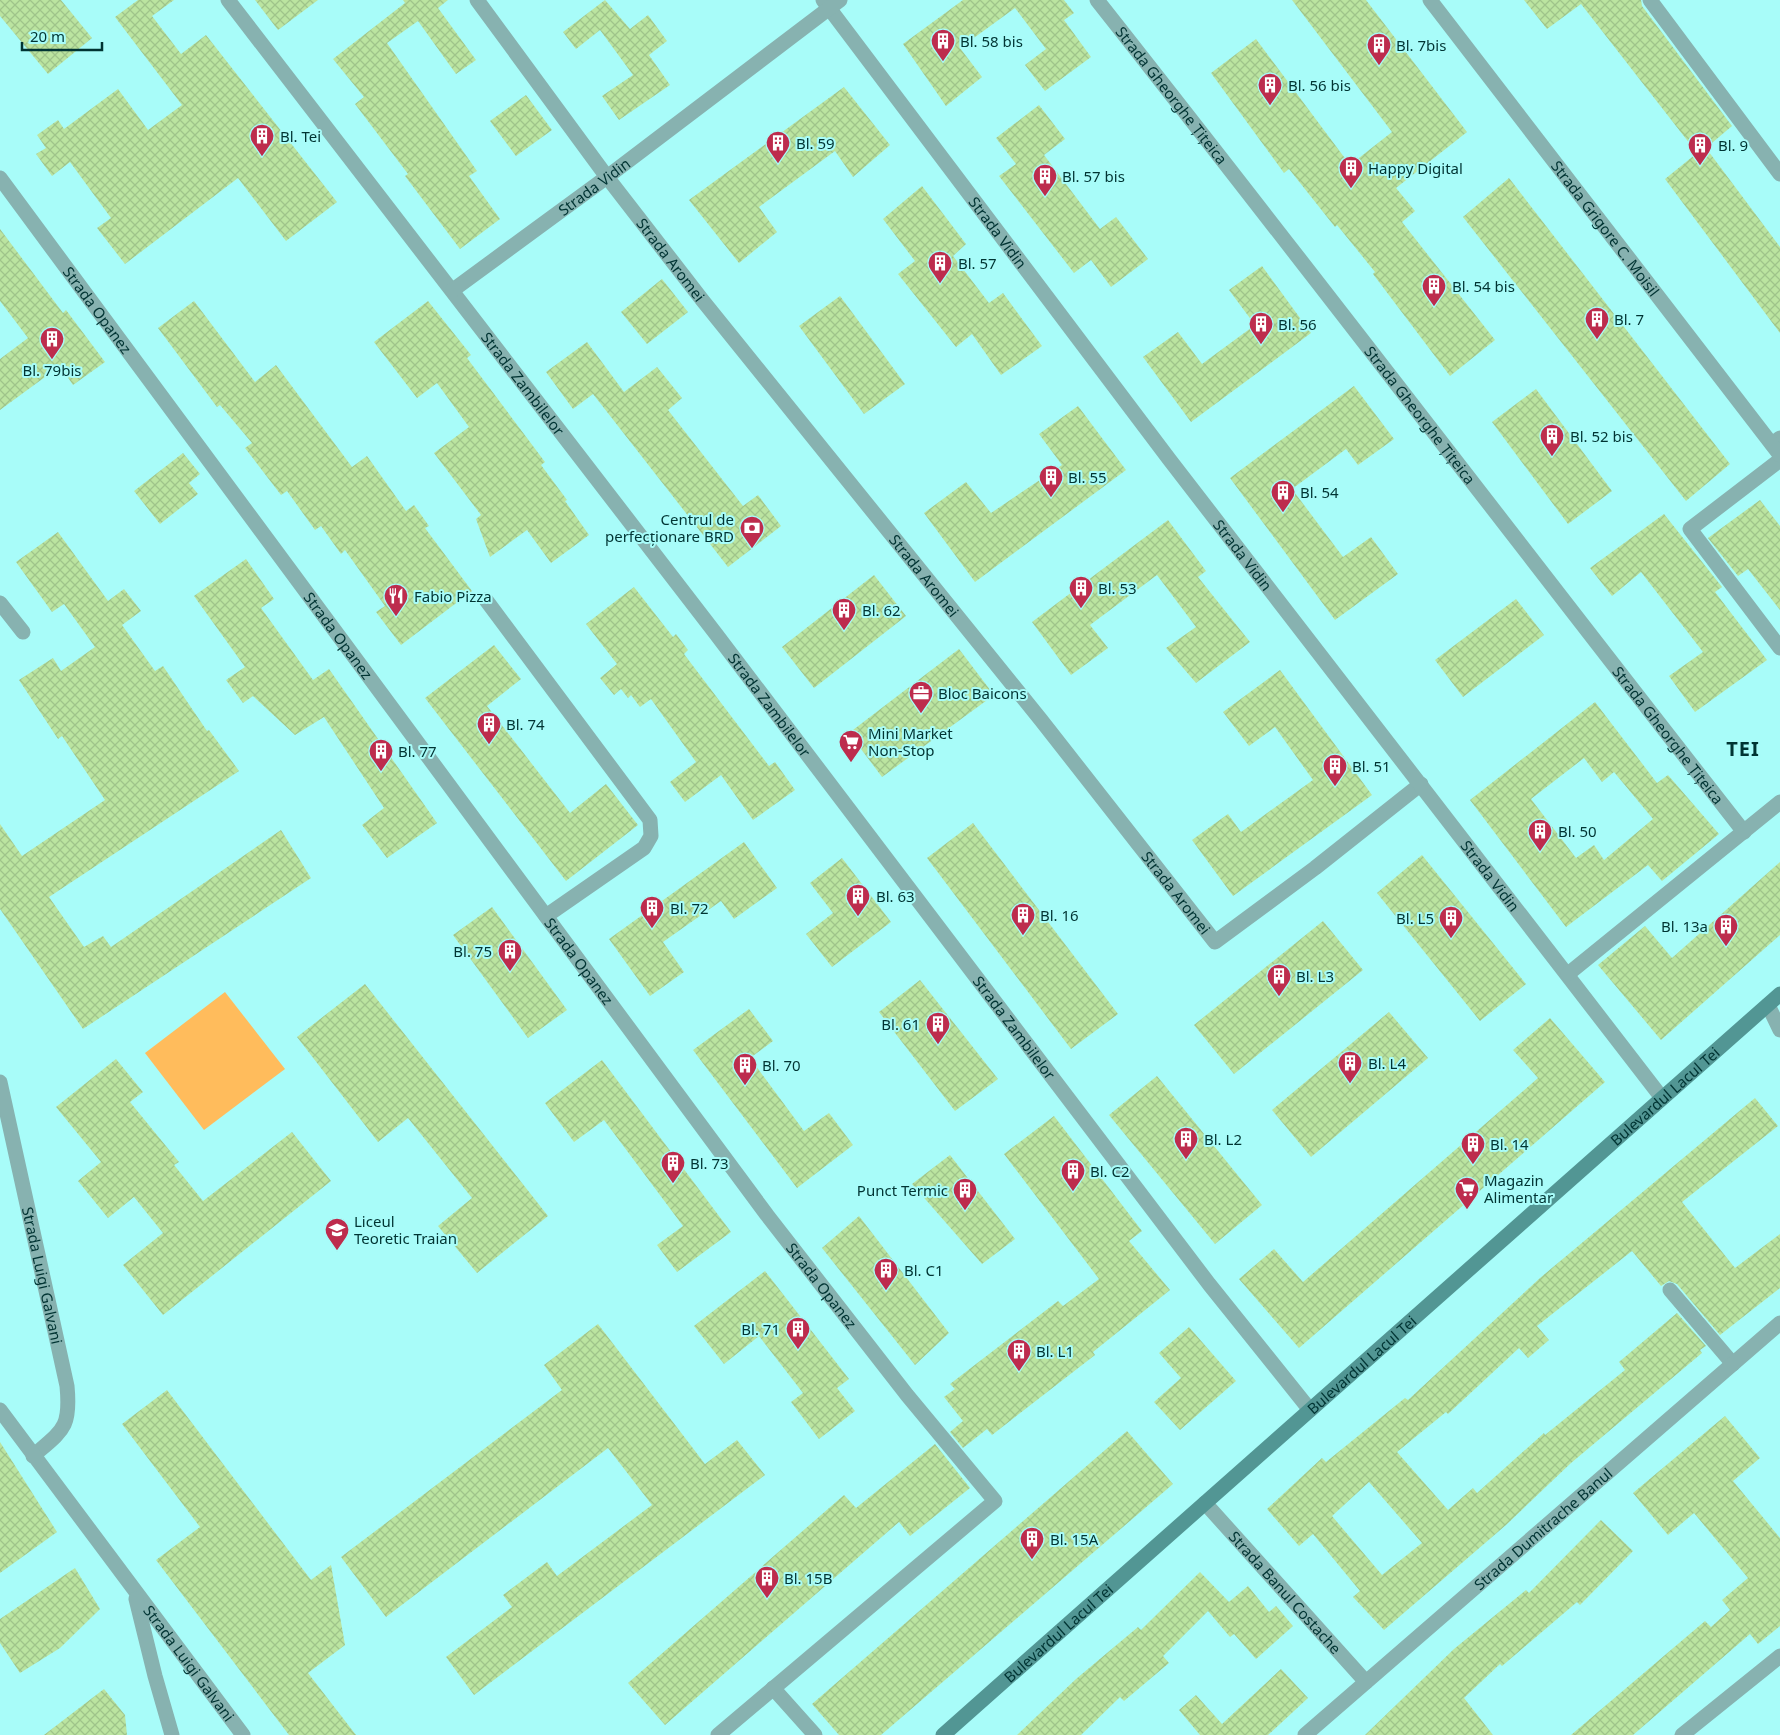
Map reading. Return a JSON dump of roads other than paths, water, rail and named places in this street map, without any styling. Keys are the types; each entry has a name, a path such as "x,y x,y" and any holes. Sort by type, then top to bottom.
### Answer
{"main road":[{"name":"Bulevardul Lacul Tei","path":"943,1735 1780,994"}],"street":[{"name":"Strada Zambilelor","path":"228,0 452,290 1209,1284 1310,1410"},
{"name":"Strada Aromei","path":"477,0 607,177 703,300 1216,942 1315,868 1421,784"},
{"name":"Strada Gheorghe Țițeica","path":"1097,0 1325,290 1598,646 1744,832"},
{"name":"Strada Grigore C. Moisil","path":"1430,0 1777,446"},
{"path":"1650,0 1780,174"},
{"name":"Strada Vidin","path":"452,290 607,177 830,3 1168,459 1662,1098"},
{"name":"Strada Opanez","path":"0,178 767,1215 907,1395 996,1501 718,1735"},
{"path":"1780,460 1690,529 1780,648"},
{"path":"486,600 650,820 651,836 644,848 546,916"},
{"path":"0,603 23,632"},
{"path":"1568,974 1780,802"},
{"path":"1768,1005 1780,1030"},
{"name":"Strada Luigi Galvani","path":"0,1082 67,1386 70,1411 64,1429 33,1456"},
{"path":"1670,1290 1733,1364"},
{"name":"Strada Dumitrache Banul","path":"1305,1735 1780,1323"},
{"name":"Strada Luigi Galvani","path":"0,1410 243,1735"},
{"name":"Strada Banul Costache","path":"1205,1503 1366,1682"},
{"name":"Strada Luigi Galvani","path":"135,1593 155,1676 172,1735"},
{"path":"1682,1735 1780,1656"},
{"path":"773,1688 814,1735"}],"place":[{"name":"Bl. 58 bis","path":"943,62"},
{"name":"Bl. 7bis","path":"1379,66"},
{"name":"Bl. 56 bis","path":"1270,106"},
{"name":"Bl. Tei","path":"262,157"},
{"name":"Bl. 59","path":"778,164"},
{"name":"Bl. 9","path":"1700,166"},
{"name":"Happy Digital","path":"1351,189"},
{"name":"Bl. 57 bis","path":"1045,197"},
{"name":"Bl. 57","path":"940,284"},
{"name":"Bl. 54 bis","path":"1434,307"},
{"name":"Bl. 7","path":"1597,340"},
{"name":"Bl. 56","path":"1261,345"},
{"name":"Bl. 79bis","path":"52,360"},
{"name":"Bl. 52 bis","path":"1552,457"},
{"name":"Bl. 55","path":"1051,498"},
{"name":"Bl. 54","path":"1283,513"},
{"name":"Centrul de perfecționare BRD","path":"752,549"},
{"name":"Bl. 53","path":"1081,609"},
{"name":"Fabio Pizza","path":"396,617"},
{"name":"Bl. 62","path":"844,631"},
{"name":"Bloc Baicons","path":"921,714"},
{"name":"Bl. 74","path":"489,745"},
{"name":"Mini Market Non-Stop","path":"851,763"},
{"name":"Bl. 77","path":"381,772"},
{"name":"Bl. 51","path":"1335,787"},
{"name":"Bl. 50","path":"1540,852"},
{"name":"Bl. 63","path":"858,917"},
{"name":"Bl. 72","path":"652,929"},
{"name":"Bl. 16","path":"1023,936"},
{"name":"Bl. L5","path":"1451,939"},
{"name":"Bl. 13a","path":"1726,947"},
{"name":"Bl. 75","path":"510,972"},
{"name":"Bl. L3","path":"1279,997"},
{"name":"Bl. 61","path":"938,1045"},
{"name":"Bl. L4","path":"1350,1084"},
{"name":"Bl. 70","path":"745,1086"},
{"name":"Bl. L2","path":"1186,1160"},
{"name":"Bl. 14","path":"1473,1165"},
{"name":"Bl. 73","path":"673,1184"},
{"name":"Bl. C2","path":"1073,1192"},
{"name":"Magazin Alimentar","path":"1467,1210"},
{"name":"Punct Termic","path":"965,1211"},
{"name":"Liceul Teoretic Traian","path":"337,1251"},
{"name":"Bl. C1","path":"886,1291"},
{"name":"Bl. 71","path":"798,1350"},
{"name":"Bl. L1","path":"1019,1372"},
{"name":"Bl. 15A","path":"1032,1560"},
{"name":"Bl. 15B","path":"767,1599"}],"district":[{"name":"TEI","path":"1743,748"}]}
